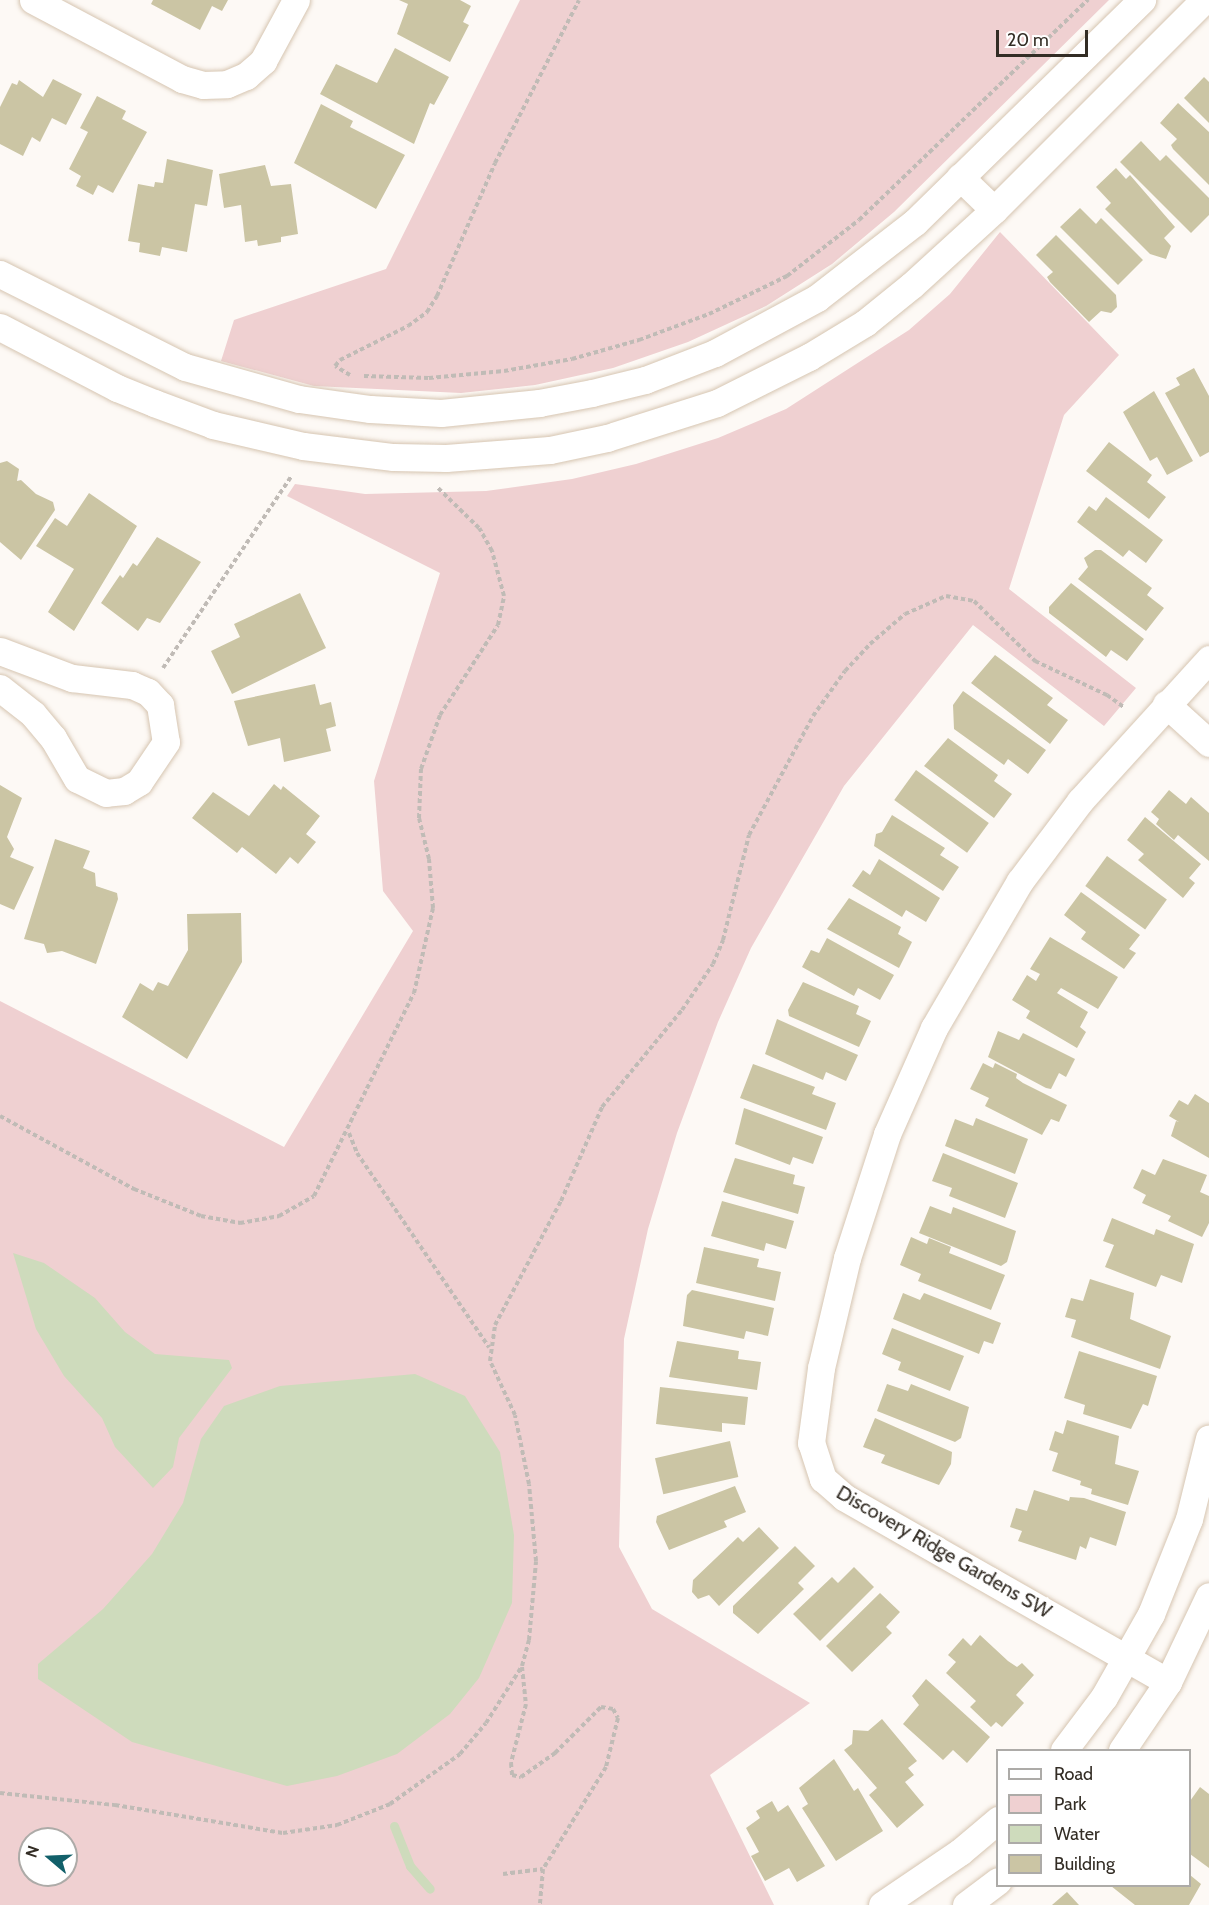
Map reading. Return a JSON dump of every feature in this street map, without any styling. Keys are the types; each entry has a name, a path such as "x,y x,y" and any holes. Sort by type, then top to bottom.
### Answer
{"street":[{"path":"33,0 182,78 203,85 227,84 246,76 263,61 296,0"},
{"path":"0,274 185,367 299,399 370,409 441,413 539,404 645,380 765,328 817,298 874,257 1142,0"},
{"path":"0,327 117,388 213,424 277,441 393,457 446,458 550,450 653,425 717,403 801,361 865,323 904,292 994,210 1204,0"},
{"path":"960,177 994,210"},
{"path":"0,651 72,678 132,685 148,692 160,705 166,742 139,782 124,791 106,793 77,779 53,738 33,714 0,688"},
{"name":"Discovery Ridge Gardens SW","path":"1168,1682 844,1497 823,1479 811,1443 821,1368 847,1258 887,1134 934,1028 1020,881 1080,801 1209,658"},
{"path":"1167,704 1209,743"},
{"path":"1065,1749 1128,1659 1176,1557 1209,1438"},
{"path":"1123,1749 1168,1682 1209,1596"},
{"path":"882,1905 960,1852 996,1823"},
{"path":"966,1905 996,1882"}],"path":[{"path":"579,0 495,163 437,296 408,326 340,360 335,366 340,372 355,376 429,378 504,371 572,359 639,340 708,314 787,276 891,191 1088,0"},
{"path":"148,692 291,477"},
{"path":"0,1116 134,1189 201,1216 240,1223 279,1216 314,1196 349,1132 414,993 424,958 433,908 429,859 419,818 421,769 440,716 498,625 504,596 492,550 479,528 438,488"},
{"path":"0,1793 115,1805 283,1833 337,1825 390,1804 460,1754 486,1723 522,1666 529,1640 536,1561 529,1484 515,1416 490,1361 490,1347 501,1311 561,1201 602,1107 682,1010 713,964 723,940 749,835 813,716 845,671 870,644 904,614 931,599 963,596 988,610 1035,661 1107,695 1147,726"},
{"path":"349,1132 357,1153 490,1347"},
{"path":"522,1666 526,1676 526,1704 511,1763 512,1775 521,1777 555,1753 601,1707 613,1709 618,1718 606,1767 543,1869 540,1905"},
{"path":"503,1875 543,1869"}],"green space":[{"path":"520,0 1109,0 894,212 832,264 766,306 688,342 613,368 535,385 461,393 314,386 221,361 234,320 386,269"},
{"path":"1000,232 1119,355 1064,415 1009,589 1136,688 1104,726 973,625 844,786 751,948 718,1022 677,1133 648,1229 624,1339 619,1547 652,1609 810,1703 710,1775 774,1905 0,1905 0,1001 284,1147 413,931 383,891 374,781 440,573 287,496 295,484 365,494 486,491 572,479 636,464 718,438 786,409 909,330 950,294"}],"water":[{"path":"13,1253 44,1263 95,1298 125,1332 155,1354 229,1360 232,1368 179,1438 173,1467 153,1488 115,1447 102,1418 64,1376 36,1329"},
{"path":"415,1374 465,1396 500,1452 514,1535 512,1603 479,1678 450,1714 397,1754 337,1776 287,1786 132,1742 38,1679 38,1664 103,1609 152,1554 183,1503 201,1439 224,1406 280,1386"}],"building":[{"path":"153,0 228,0 222,11 212,6 200,30 151,4"},
{"path":"399,0 460,0 471,6 463,22 469,25 450,62 397,34 408,4"},
{"path":"395,48 449,77 434,105 430,103 414,144 320,94 336,64 377,83"},
{"path":"1204,77 1209,82 1209,123 1184,98"},
{"path":"53,79 82,94 66,125 52,118 40,142 32,137 23,156 0,144 0,107 12,83 17,85 19,80 43,97"},
{"path":"97,96 126,111 122,119 147,132 113,193 98,185 93,195 76,186 81,176 69,169 88,132 80,128"},
{"path":"1178,103 1209,132 1209,185 1173,149 1171,145 1177,139 1160,123"},
{"path":"321,104 353,121 350,127 405,155 376,209 294,163"},
{"path":"1141,141 1160,161 1166,155 1209,198 1209,215 1191,233 1120,162"},
{"path":"167,159 213,170 207,206 195,204 187,252 162,247 160,256 139,252 140,243 128,241 138,184 154,187 155,182 163,183"},
{"path":"265,165 271,186 291,184 298,234 281,237 281,242 258,246 257,240 245,242 241,205 224,208 219,174"},
{"path":"1116,168 1126,179 1130,175 1175,227 1164,238 1171,246 1166,259 1150,254 1105,209 1111,203 1096,187"},
{"path":"1080,208 1096,224 1101,218 1143,260 1118,285 1060,227"},
{"path":"1056,235 1116,295 1117,307 1111,313 1101,311 1089,322 1050,282 1047,277 1053,272 1036,255"},
{"path":"1194,368 1209,396 1209,452 1200,457 1165,393 1180,385 1176,378"},
{"path":"1154,391 1193,461 1167,475 1157,457 1150,461 1123,412"},
{"path":"1109,442 1152,475 1147,482 1166,497 1149,519 1086,471"},
{"path":"7,461 19,469 17,481 21,480 36,494 53,502 55,510 21,560 0,542 0,463"},
{"path":"89,493 137,526 74,631 48,612 74,569 36,546 55,518 67,526"},
{"path":"1106,497 1163,540 1146,563 1129,550 1123,557 1077,522 1089,506 1096,511"},
{"path":"157,537 201,562 160,623 147,618 138,631 101,603 120,575 123,578 133,563 137,566"},
{"path":"1095,550 1101,550 1152,588 1147,595 1164,608 1146,631 1078,579 1088,567 1084,558"},
{"path":"1071,583 1144,639 1127,661 1111,650 1106,657 1049,613 1049,607"},
{"path":"300,593 326,648 232,694 211,651 240,637 234,624"},
{"path":"995,655 1053,698 1047,705 1068,720 1050,744 971,683"},
{"path":"315,684 320,705 331,702 336,726 326,729 331,751 284,762 280,738 248,746 234,701"},
{"path":"963,691 1046,750 1028,774 1008,759 1004,765 954,729 953,705"},
{"path":"948,738 998,775 994,781 1012,794 994,818 924,766"},
{"path":"916,770 989,823 967,853 894,800"},
{"path":"274,784 281,790 283,786 320,816 306,834 316,842 298,864 290,857 276,874 242,847 237,853 192,818 213,792 249,816"},
{"path":"0,785 22,798 7,837 14,849 10,857 34,867 14,910 0,904"},
{"path":"1169,790 1186,804 1191,797 1209,813 1209,861 1178,835 1174,840 1156,824 1159,819 1151,812"},
{"path":"892,815 945,848 940,855 959,867 943,891 874,846 876,834 882,832"},
{"path":"1145,817 1201,864 1189,878 1195,883 1183,898 1138,860 1144,854 1127,840"},
{"path":"55,839 90,851 83,868 95,873 96,886 117,893 118,899 96,964 62,951 47,953 44,944 24,939"},
{"path":"1107,856 1167,899 1145,929 1085,886"},
{"path":"879,859 940,898 926,922 906,910 902,917 852,886 863,870 870,875"},
{"path":"1081,892 1140,935 1129,949 1136,953 1124,969 1081,939 1086,932 1064,915"},
{"path":"849,898 901,927 898,934 912,942 899,968 827,929"},
{"path":"241,913 242,962 187,1059 122,1017 140,983 153,991 158,982 168,986 188,950 187,914"},
{"path":"1050,937 1118,977 1098,1009 1061,988 1057,993 1088,1012 1080,1027 1086,1032 1077,1048 1026,1018 1030,1011 1012,1000 1027,975 1036,981 1040,974 1030,969"},
{"path":"827,938 894,975 880,1000 858,988 854,996 802,967 811,950 819,953"},
{"path":"803,982 859,1006 856,1014 871,1021 859,1047 789,1016 788,1010"},
{"path":"777,1019 858,1055 846,1081 826,1072 823,1080 765,1054"},
{"path":"998,1031 1019,1040 1023,1033 1075,1059 1066,1077 1059,1073 1051,1089 1046,1088 988,1057"},
{"path":"983,1063 993,1068 995,1063 1017,1074 1016,1078 1023,1083 1067,1105 1059,1122 1051,1119 1042,1135 985,1106 989,1098 970,1089"},
{"path":"753,1064 815,1087 812,1094 836,1103 826,1130 740,1098"},
{"path":"1195,1094 1209,1103 1209,1158 1171,1136 1176,1121 1179,1122 1169,1116 1179,1100 1188,1105"},
{"path":"744,1108 823,1137 813,1164 793,1157 790,1165 735,1144"},
{"path":"976,1118 1028,1139 1015,1174 945,1146 955,1119 973,1126"},
{"path":"943,1153 1018,1183 1005,1218 949,1196 952,1188 932,1181"},
{"path":"735,1158 795,1175 793,1184 805,1187 798,1214 723,1192"},
{"path":"1163,1159 1207,1175 1200,1192 1209,1196 1209,1223 1202,1237 1168,1221 1171,1216 1142,1203 1146,1195 1133,1188 1142,1169 1155,1175"},
{"path":"722,1201 794,1221 786,1249 766,1243 764,1251 711,1236"},
{"path":"930,1206 951,1214 953,1207 1016,1231 1007,1262 1001,1266 919,1233"},
{"path":"1112,1218 1154,1235 1156,1229 1194,1244 1182,1283 1161,1275 1156,1287 1105,1267 1114,1245 1103,1241"},
{"path":"911,1237 927,1244 929,1238 951,1247 949,1253 1005,1275 991,1310 918,1281 921,1274 900,1265"},
{"path":"704,1247 759,1259 757,1267 781,1272 775,1301 696,1283"},
{"path":"1090,1279 1134,1293 1130,1319 1171,1336 1160,1369 1071,1337 1076,1320 1065,1317 1071,1298 1083,1301"},
{"path":"692,1290 774,1308 768,1336 746,1331 744,1339 683,1326 687,1295"},
{"path":"903,1293 920,1300 924,1293 1001,1323 993,1344 984,1341 979,1354 893,1319"},
{"path":"892,1328 964,1356 950,1391 898,1370 901,1362 882,1354"},
{"path":"677,1341 739,1351 738,1359 761,1362 757,1390 669,1377"},
{"path":"1079,1351 1157,1376 1148,1406 1143,1404 1131,1429 1083,1414 1085,1405 1064,1398"},
{"path":"887,1384 908,1391 911,1384 969,1407 961,1438 955,1442 877,1411"},
{"path":"660,1387 748,1397 745,1425 722,1423 722,1432 656,1424"},
{"path":"875,1418 952,1452 951,1464 939,1485 881,1463 885,1455 863,1447"},
{"path":"1067,1420 1119,1436 1115,1464 1139,1471 1128,1505 1091,1494 1092,1489 1080,1485 1081,1481 1052,1471 1058,1453 1049,1450 1055,1431 1063,1434"},
{"path":"730,1441 738,1477 663,1494 655,1458"},
{"path":"735,1486 746,1512 724,1521 727,1527 669,1550 656,1522 657,1516"},
{"path":"1034,1490 1069,1501 1070,1497 1084,1498 1126,1512 1116,1546 1090,1537 1086,1549 1080,1546 1076,1560 1018,1541 1022,1531 1010,1527 1016,1508 1027,1511"},
{"path":"759,1527 779,1548 719,1606 709,1595 698,1599 692,1592 693,1580 738,1537 743,1542"},
{"path":"795,1546 815,1566 798,1583 804,1589 758,1634 733,1613 733,1606"},
{"path":"854,1567 874,1587 820,1641 793,1614 832,1577 838,1583"},
{"path":"880,1593 900,1612 886,1627 892,1633 852,1672 826,1646"},
{"path":"980,1635 1008,1661 1017,1667 1022,1663 1034,1675 1016,1695 1024,1703 1002,1727 996,1722 991,1727 970,1707 976,1701 946,1673 956,1662 948,1655 963,1638 971,1646"},
{"path":"926,1679 990,1737 967,1763 953,1750 943,1760 903,1724 919,1705 912,1696"},
{"path":"882,1719 917,1761 908,1768 914,1775 905,1782 924,1805 897,1828 869,1795 877,1788 844,1750 852,1744 853,1730 868,1731"},
{"path":"834,1759 854,1791 858,1788 883,1831 836,1861 802,1808 808,1804 799,1788"},
{"path":"1200,1787 1209,1794 1209,1868 1191,1855 1191,1800"},
{"path":"772,1801 778,1812 788,1805 825,1866 797,1882 789,1868 765,1881 751,1856 759,1852 746,1828 760,1818 756,1811"},
{"path":"1191,1876 1201,1884 1189,1905 1135,1905 1112,1887 1191,1887"},
{"path":"1067,1892 1079,1905 1052,1905"}],"waterway":[{"path":"394,1826 410,1866 430,1889"}]}
